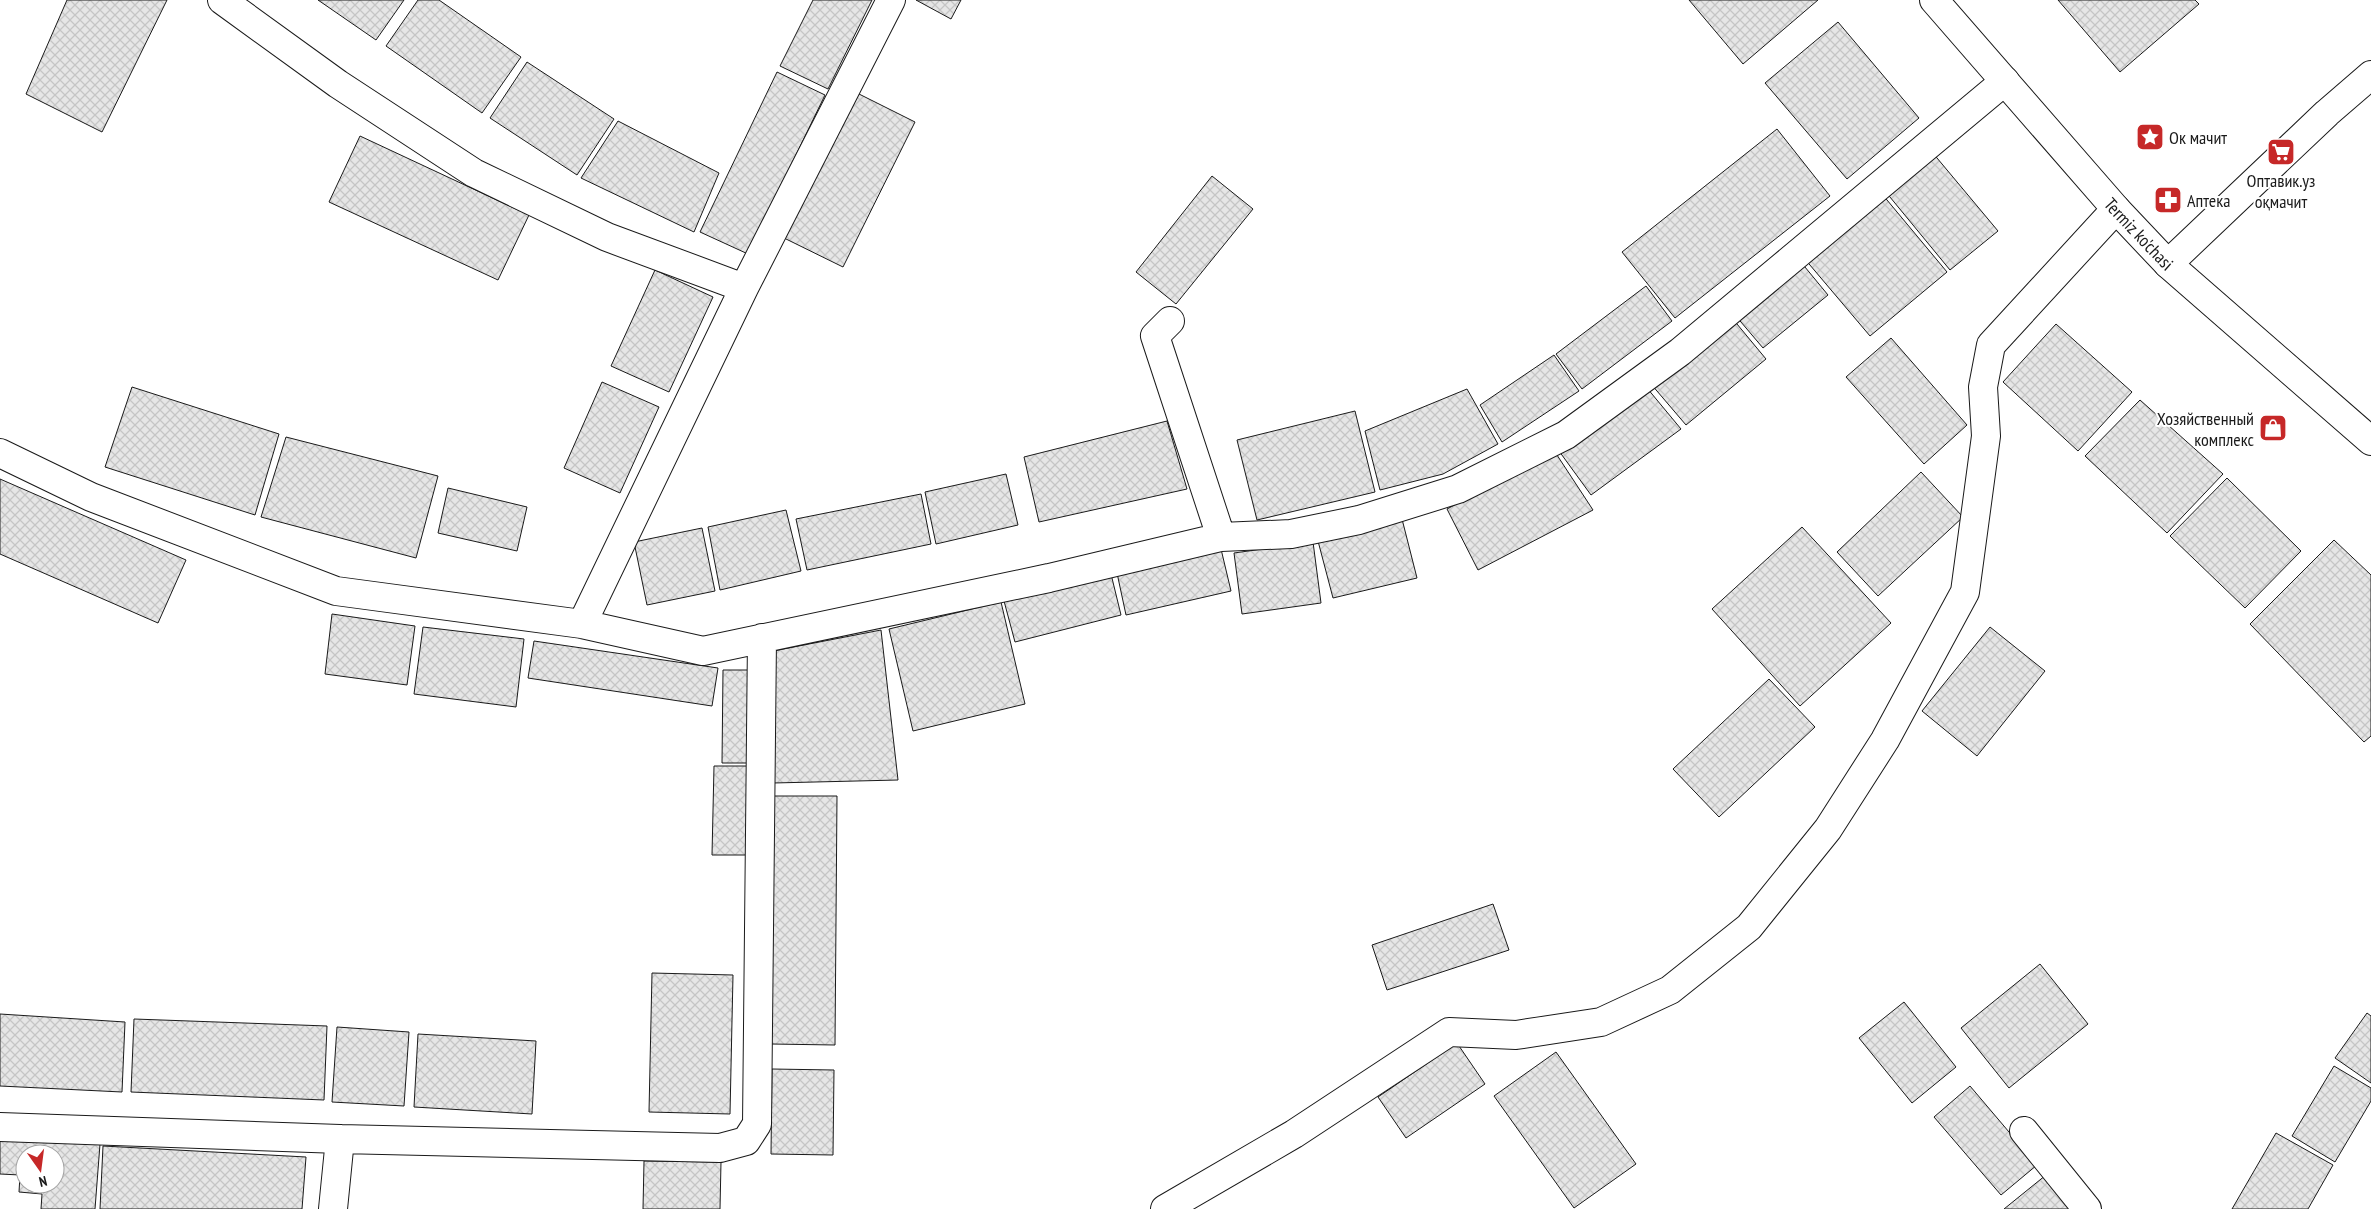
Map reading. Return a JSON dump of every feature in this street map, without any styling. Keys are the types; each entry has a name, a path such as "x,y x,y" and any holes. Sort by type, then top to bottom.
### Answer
{"street":[{"path":"582,624 744,288 891,0"},
{"name":"Termiz ko'chasi","path":"1934,0 2116,209 2168,264 2371,441"},
{"path":"236,4 338,84 474,173 607,237 744,288"},
{"path":"2168,264 2327,113 2371,75"},
{"path":"0,454 91,498 336,592 582,624 702,650 1049,578 1221,537 1291,534 1359,520 1458,489 1566,435 1680,352 2005,81"},
{"path":"1165,1209 1294,1134 1449,1032 1516,1035 1601,1022 1670,990 1749,927 1828,828 1885,740 1964,592 1986,436 1983,387 1991,345 2116,209"},
{"path":"1170,321 1155,336 1221,537"},
{"path":"0,1127 340,1139 720,1148 746,1142 757,1124 762,638"},
{"path":"2024,1131 2087,1209"},
{"path":"334,1209 340,1139"}],"building":[{"path":"67,0 167,0 102,132 26,94"},
{"path":"318,0 404,0 376,40"},
{"path":"418,0 439,0 521,57 482,113 386,46"},
{"path":"813,0 872,0 828,89 780,66"},
{"path":"916,0 961,0 951,19"},
{"path":"1689,0 1818,0 1743,64"},
{"path":"2058,0 2195,0 2199,4 2120,72"},
{"path":"1838,22 1919,118 1847,179 1765,83"},
{"path":"527,62 614,119 577,175 490,118"},
{"path":"777,72 825,95 748,254 700,232"},
{"path":"857,93 915,122 843,267 784,238"},
{"path":"618,121 719,173 694,232 581,178"},
{"path":"1777,129 1830,196 1675,318 1622,252"},
{"path":"360,136 529,215 498,280 329,202"},
{"path":"1932,152 1998,231 1950,270 1885,191"},
{"path":"1212,176 1253,209 1176,304 1136,272"},
{"path":"1882,194 1947,272 1870,336 1804,258"},
{"path":"1800,261 1828,295 1763,348 1735,315"},
{"path":"655,270 713,297 669,392 611,366"},
{"path":"1646,286 1672,321 1582,389 1556,354"},
{"path":"1732,318 1766,359 1686,425 1651,384"},
{"path":"2056,324 2132,392 2078,451 2003,382"},
{"path":"1891,338 1967,425 1924,464 1846,377"},
{"path":"1554,355 1579,391 1502,442 1480,405"},
{"path":"602,382 659,407 620,493 564,468"},
{"path":"132,387 279,434 255,515 105,467"},
{"path":"1647,388 1681,429 1591,495 1559,451"},
{"path":"1467,389 1498,444 1443,474 1380,490 1365,431"},
{"path":"2140,400 2223,474 2167,533 2085,456"},
{"path":"1355,411 1375,492 1257,520 1237,440"},
{"path":"1167,421 1187,489 1039,522 1024,457"},
{"path":"286,437 438,476 416,558 261,517"},
{"path":"1555,452 1593,510 1478,570 1447,509"},
{"path":"1921,472 1963,517 1878,596 1837,552"},
{"path":"1006,474 1018,525 936,544 925,492"},
{"path":"2227,478 2301,551 2245,608 2170,536"},
{"path":"0,479 186,560 158,623 0,554"},
{"path":"448,488 527,507 517,551 438,533"},
{"path":"921,494 931,544 807,570 796,519"},
{"path":"786,510 801,571 720,590 708,527"},
{"path":"1402,519 1417,578 1333,598 1318,541"},
{"path":"1802,527 1891,623 1800,706 1712,609"},
{"path":"702,528 715,591 647,605 634,542"},
{"path":"2334,540 2371,575 2371,736 2364,742 2250,624"},
{"path":"1313,542 1321,603 1242,614 1234,553"},
{"path":"1221,549 1231,591 1126,615 1117,573"},
{"path":"1111,574 1121,615 1015,642 1004,601"},
{"path":"1001,602 1025,704 913,731 889,629"},
{"path":"332,614 415,626 407,685 325,674"},
{"path":"423,627 524,639 516,707 414,694"},
{"path":"1990,627 2045,671 1977,756 1922,711"},
{"path":"881,630 898,780 773,783 773,651"},
{"path":"534,641 718,668 712,706 528,678"},
{"path":"723,670 750,670 749,763 722,763"},
{"path":"1769,679 1815,727 1719,817 1673,769"},
{"path":"714,766 749,766 748,855 712,855"},
{"path":"773,796 837,796 835,1045 771,1044"},
{"path":"1493,904 1509,950 1387,990 1372,945"},
{"path":"2040,964 2088,1024 2009,1088 1961,1028"},
{"path":"652,973 733,975 730,1114 649,1112"},
{"path":"1904,1002 1956,1067 1912,1103 1859,1038"},
{"path":"2367,1013 2371,1016 2371,1083 2335,1058"},
{"path":"0,1014 125,1022 122,1092 0,1086"},
{"path":"134,1019 327,1026 324,1100 131,1092"},
{"path":"337,1027 409,1032 404,1106 332,1102"},
{"path":"418,1034 536,1041 532,1114 414,1107"},
{"path":"1457,1043 1485,1084 1406,1138 1378,1097"},
{"path":"1556,1052 1636,1164 1574,1208 1494,1096"},
{"path":"2334,1066 2371,1088 2371,1101 2335,1162 2292,1136"},
{"path":"772,1069 834,1070 833,1155 771,1154"},
{"path":"1970,1086 2037,1165 2001,1195 1934,1117"},
{"path":"2276,1133 2333,1165 2308,1209 2232,1209"},
{"path":"0,1137 100,1144 95,1209 41,1209 42,1194 65,1194 65,1144 15,1144 15,1175 0,1174"},
{"path":"103,1146 306,1157 302,1209 100,1209"},
{"path":"644,1161 721,1162 720,1209 643,1209"},
{"path":"2046,1175 2073,1209 2004,1209"}],"place":[{"name":"Ок мачит","path":"2150,137"},
{"name":"Оптавик.уз оқмачит","path":"2281,152"},
{"name":"Аптека","path":"2168,200"},
{"name":"Хозяйственный комплекс","path":"2273,428"}]}
